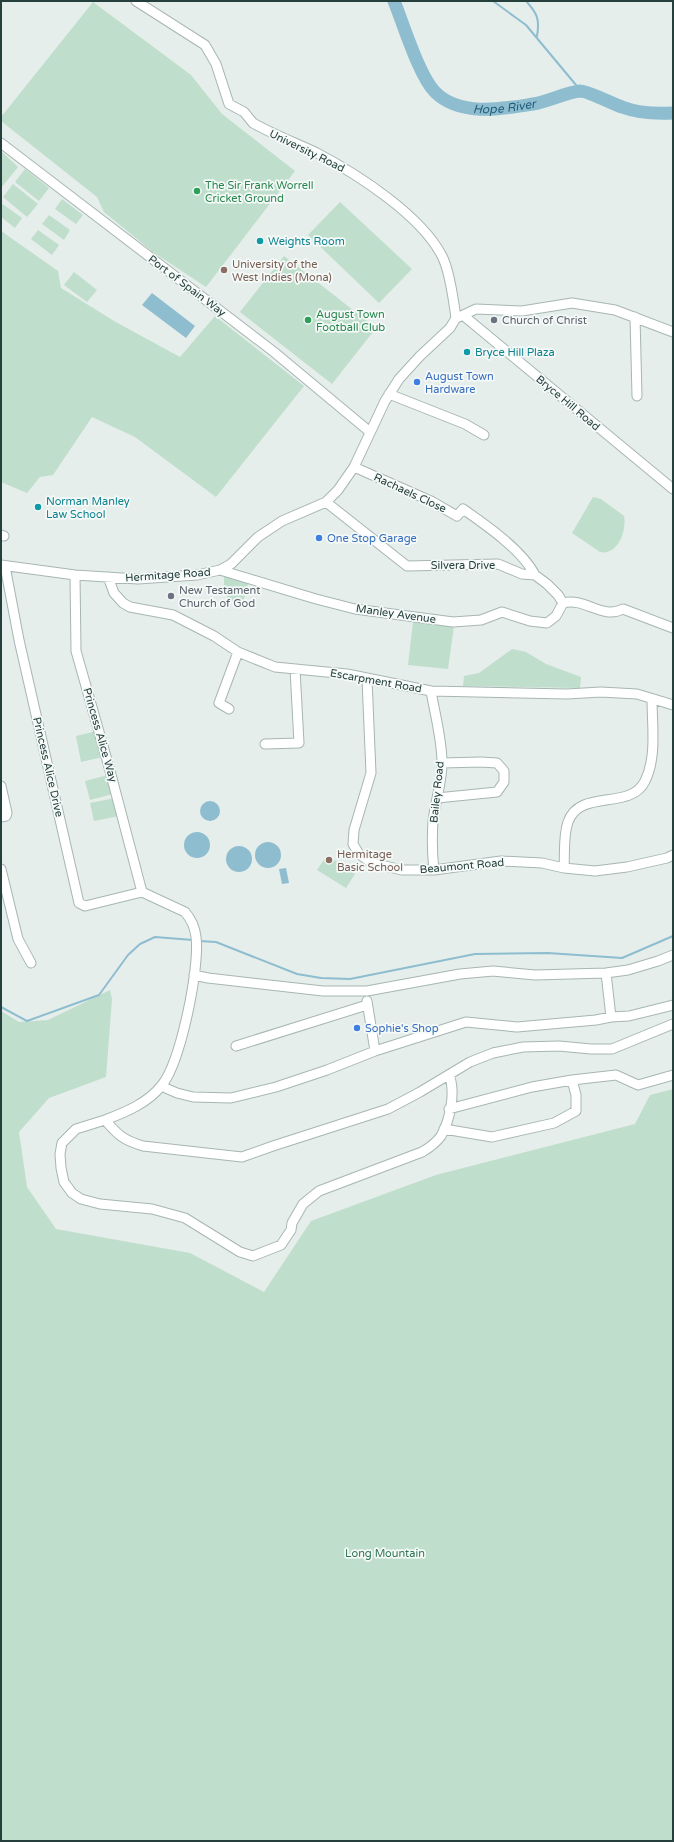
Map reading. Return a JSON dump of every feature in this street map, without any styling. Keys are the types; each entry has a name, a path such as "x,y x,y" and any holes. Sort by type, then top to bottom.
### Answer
{"street":[{"name":"University Road","path":"136,1 205,44 216,64 230,104 244,112 253,123 344,168 406,213 427,235 443,257 460,317"},
{"name":"Port of Spain Way","path":"1,143 274,352 370,432"},
{"path":"460,317 476,309 522,311 572,303 615,310 673,332"},
{"name":"Hermitage Road","path":"3,565 75,575 138,579 197,575 220,570 231,564 258,537 282,521 326,502 338,490 354,467 389,394 399,379 460,317"},
{"name":"Bryce Hill Road","path":"460,317 673,489"},
{"path":"635,317 637,396"},
{"path":"389,394 465,424 484,435"},
{"name":"Rachaels Close","path":"354,467 430,501 457,516 463,509 482,522 515,551 530,567 534,576"},
{"name":"Silvera Drive","path":"326,502 407,566 498,564 522,574 534,576 547,584 563,602"},
{"name":"Princess Alice Drive","path":"3,565 79,903 85,906 142,892"},
{"name":"Manley Avenue","path":"220,570 316,599 355,609 453,622 481,620 502,612 530,621 547,623 556,616 563,602"},
{"name":"Princess Alice Way","path":"75,575 76,651 142,892"},
{"name":"Escarpment Road","path":"108,577 114,593 123,603 130,607 173,615 214,636 238,652 275,667 348,674 431,691 567,694 601,692 637,694 673,705"},
{"path":"563,602 572,600 578,601 603,611 616,612 623,609 673,628"},
{"path":"229,709 219,703 238,652"},
{"path":"265,744 299,743 295,670"},
{"name":"Beaumont Road","path":"367,679 371,773 354,830 353,844 359,854 372,863 402,870 434,870 500,861 542,863 564,868 595,871 627,867 667,858 673,854"},
{"name":"Bailey Road","path":"431,691 440,738 442,763 433,821 432,850 434,870"},
{"path":"564,868 568,821 575,810 587,804 626,797 639,791 645,782 652,758 652,699"},
{"path":"437,798 497,792 504,782 504,771 497,764 482,762 442,763"},
{"path":"1,786 8,812 6,816 1,817"},
{"path":"1,870 18,939 31,963"},
{"path":"142,892 185,912 190,917 196,940 194,975 179,1048 170,1074 161,1086 138,1106 105,1120 76,1129 62,1143 60,1168 64,1182 72,1193 82,1199 100,1204 141,1208 185,1218 240,1252 253,1256 281,1245 291,1230 292,1223 303,1204 319,1190 422,1152 433,1144 440,1137 444,1129 450,1109 452,1084 449,1075"},
{"path":"194,975 208,978 323,991 367,992 449,976 493,971 535,975 606,973 628,970 673,955"},
{"path":"606,973 611,1017"},
{"path":"367,992 367,1005 375,1051"},
{"path":"236,1046 367,1005"},
{"path":"161,1086 177,1093 193,1097 231,1098 327,1070 375,1051 466,1022 517,1027 629,1016 673,1005"},
{"path":"105,1120 127,1141 143,1146 242,1157 388,1109 470,1062 493,1053 523,1047 559,1046 612,1049 673,1024"},
{"path":"450,1109 532,1087 572,1080 616,1075 638,1085 673,1075"},
{"path":"444,1129 492,1137 554,1123 576,1111 576,1095 572,1080"}],"green space":[{"path":"93,2 191,75 222,114 295,171 206,287 153,252 104,212 97,197 1,121 1,117"},
{"path":"1,151 18,167 1,188"},
{"path":"25,169 49,188 39,201 15,182"},
{"path":"13,184 38,204 27,217 3,197"},
{"path":"62,199 83,215 76,224 55,209"},
{"path":"340,202 412,269 379,303 308,235"},
{"path":"1,203 22,218 15,228 1,217"},
{"path":"49,215 70,230 64,240 42,224"},
{"path":"38,230 59,245 52,255 31,239"},
{"path":"1,231 58,271 61,288 114,321 180,357 215,316 304,386 216,497 135,437 92,417 53,475 40,477 27,493 1,482"},
{"name":"August Town Football Club","path":"284,256 376,328 332,384 240,312"},
{"path":"74,272 97,290 87,302 64,285"},
{"path":"593,497 601,499 624,516 625,522 620,541 612,550 606,552 600,552 572,533"},
{"path":"224,573 250,578 242,605 228,600 224,585"},
{"path":"413,622 454,626 448,669 408,665"},
{"path":"512,649 526,652 546,664 581,677 580,688 463,686 464,676 479,673"},
{"path":"97,731 103,757 81,762 76,736"},
{"path":"108,775 113,794 90,800 85,781"},
{"path":"115,798 119,816 94,821 90,803"},
{"path":"327,855 355,874 346,888 317,870"},
{"name":"Long Mountain","path":"110,990 112,999 106,1077 49,1098 19,1132 27,1187 56,1229 190,1253 264,1292 311,1221 436,1175 635,1124 650,1095 673,1089 673,1841 1,1841 1,1011 19,1022 48,1020"}],"water":[{"path":"152,293 195,326 186,338 142,305"},
{"path":"206,801 214,801 220,807 220,815 214,821 206,821 200,815 200,807"},
{"path":"197,832 206,836 210,845 206,854 197,858 188,854 184,845 188,836"},
{"path":"268,842 277,846 281,855 277,864 268,868 259,864 255,855 259,846"},
{"path":"239,846 248,850 252,859 248,868 239,872 230,868 226,859 230,850"},
{"path":"286,868 289,883 282,884 279,869"}],"waterway":[{"name":"Hope River","path":"394,1 423,74 435,92 445,100 456,105 482,109 508,108 539,103 580,91 589,93 634,111 673,113"},
{"path":"493,1 526,25 581,91"},
{"path":"526,1 533,9 537,17 537,36"},
{"path":"199,941 216,942 297,974 321,978 350,979 475,954 548,953 622,958 673,936"},
{"path":"1,1007 27,1021 99,995 128,955 140,944 155,937 193,940"}],"place":[{"name":"The Sir Frank Worrell Cricket Ground","path":"197,191"},
{"name":"Weights Room","path":"260,241"},
{"name":"University of the West Indies (Mona)","path":"224,270"},
{"name":"August Town Football Club","path":"308,320"},
{"name":"Church of Christ","path":"494,320"},
{"name":"Bryce Hill Plaza","path":"467,352"},
{"name":"August Town Hardware","path":"417,382"},
{"name":"Norman Manley Law School","path":"38,507"},
{"name":"One Stop Garage","path":"319,538"},
{"name":"New Testament Church of God","path":"171,596"},
{"name":"Hermitage Basic School","path":"329,860"},
{"name":"Sophie's Shop","path":"357,1028"}]}
